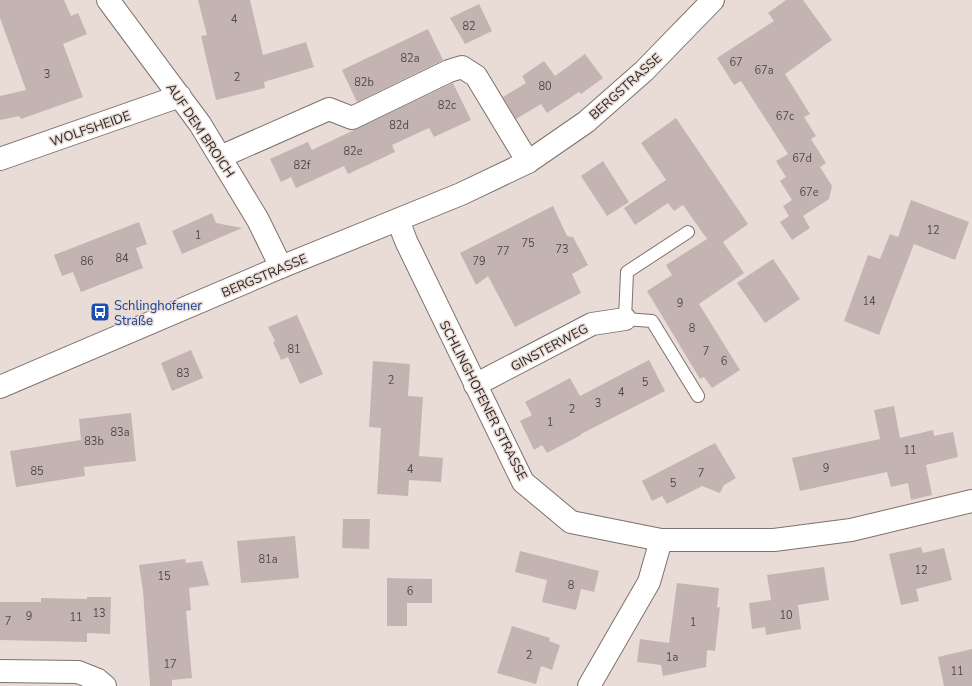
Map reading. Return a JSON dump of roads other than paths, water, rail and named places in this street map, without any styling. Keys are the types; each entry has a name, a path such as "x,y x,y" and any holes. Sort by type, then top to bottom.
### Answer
{"street":[{"name":"AUF DEM BROICH","path":"108,0 200,124 258,220 281,267"},
{"name":"BERGSTRASSE","path":"0,387 281,267 461,194 528,162 586,122 644,71 714,0"},
{"path":"220,157 329,110 352,118 449,71 462,67 476,76 528,162"},
{"name":"WOLFSHEIDE","path":"0,159 180,96"},
{"name":"SCHLINGHOFENER STRASSE","path":"398,220 406,241 523,482 571,522 661,540 774,540 851,530 972,501"},
{"name":"GINSTERWEG","path":"475,385 592,324 625,319"},
{"path":"589,686 649,582 661,540"},
{"path":"0,670 78,672 98,680 105,686"}],"lane":[{"path":"688,232 627,272 625,319 652,322 698,396"}],"place":[{"name":"Schlinghofener Straße","path":"100,312"}]}
